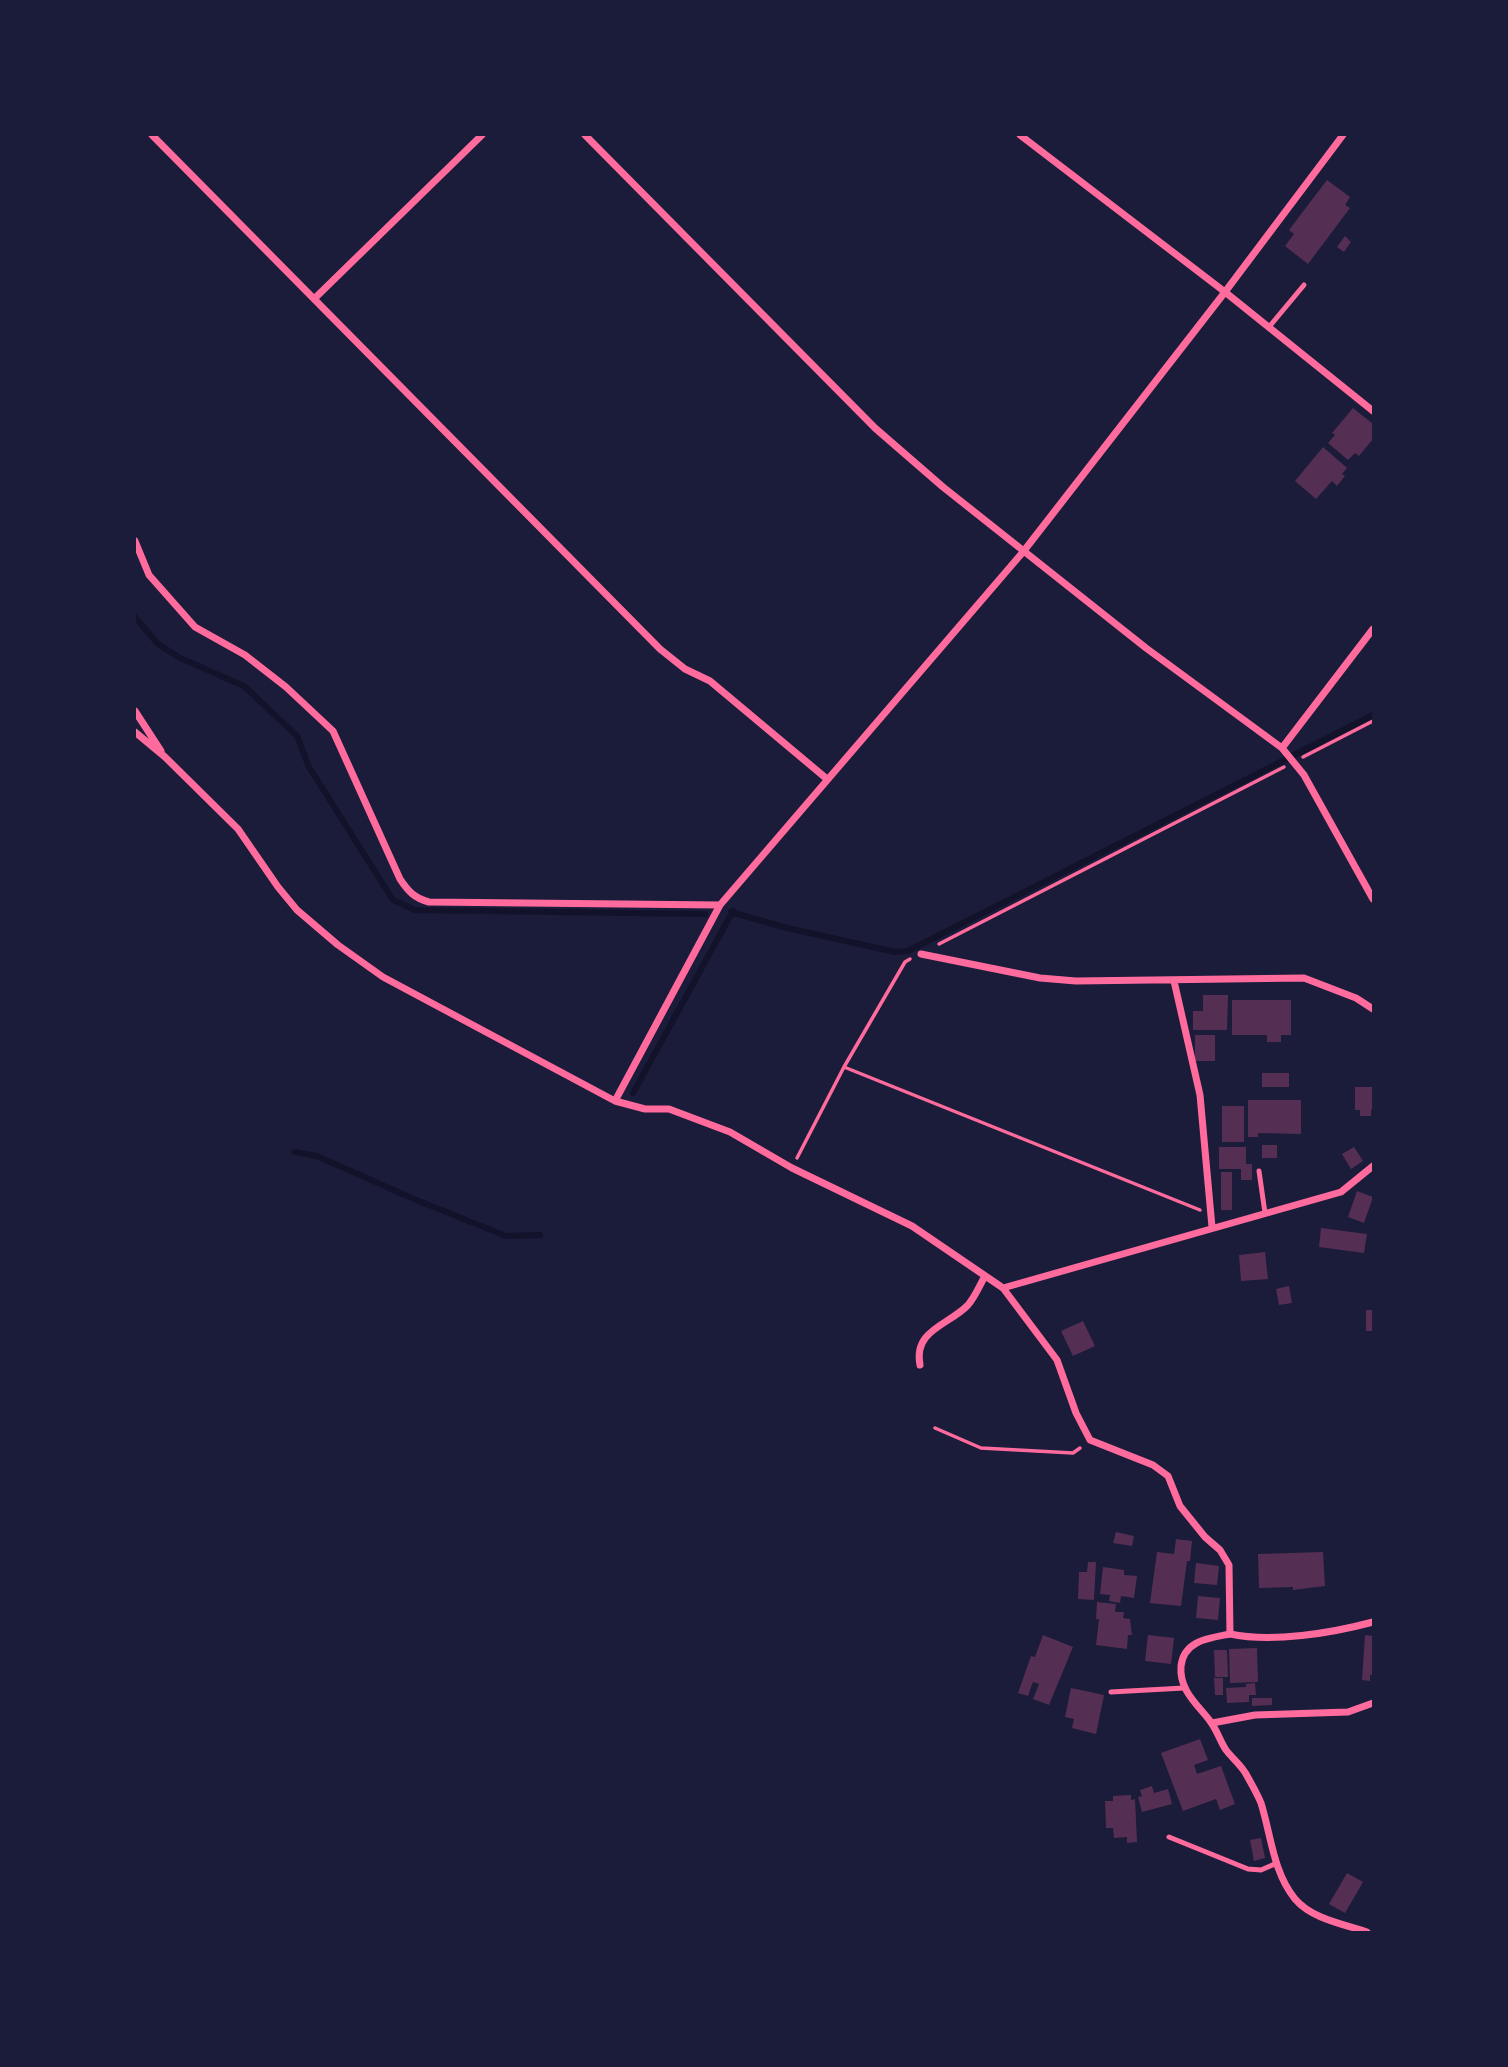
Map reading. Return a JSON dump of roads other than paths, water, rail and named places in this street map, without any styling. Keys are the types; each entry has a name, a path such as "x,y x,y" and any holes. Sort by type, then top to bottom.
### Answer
{"street":[{"path":"152,135 660,649 685,670 710,681 827,779"},
{"path":"314,299 482,135"},
{"path":"585,135 875,428 1023,552 1146,648 1282,748 1304,775 1373,899"},
{"path":"1020,135 1225,292 1373,411"},
{"path":"615,1101 720,905 1023,552 1343,135"},
{"path":"135,541 149,575 195,626 255,663 286,687 333,731 400,878 417,899 429,902 720,905"},
{"path":"1282,748 1373,629"},
{"path":"135,711 165,757"},
{"path":"135,732 165,757 238,829 297,910 338,946 383,977 615,1101 645,1109 669,1109 730,1132 792,1168 912,1226 1003,1288 1057,1360 1076,1413 1090,1440 1153,1465 1168,1476 1180,1506 1205,1537 1220,1550 1229,1565 1230,1634"},
{"path":"921,954 1040,978 1107,982 1304,978 1356,998 1373,1009"},
{"path":"1174,981 1200,1096 1212,1227"},
{"path":"1003,1288 1341,1192 1373,1166"},
{"path":"920,1365 918,1353 921,1344 928,1335 968,1305 985,1276"},
{"path":"1367,1932 1312,1913 1284,1881 1260,1801 1244,1771 1226,1750 1212,1723 1184,1688 1181,1669 1182,1660 1188,1651 1194,1643 1202,1640 1230,1634 1249,1638 1304,1634 1373,1622"},
{"path":"1212,1723 1255,1715 1348,1712 1373,1703"}],"lane":[{"path":"1269,327 1304,285"},
{"path":"1259,1171 1265,1213"},
{"path":"1111,1692 1184,1688"},
{"path":"1170,1837 1248,1869 1261,1870 1277,1863"}],"waterway":[{"path":"135,617 158,644 180,658 244,686 297,736 309,767 393,900 415,910 705,914"},
{"path":"731,912 787,928 895,952 908,951 1373,715"},
{"path":"633,1093 733,911"},
{"path":"295,1152 317,1156 506,1236 540,1235"}]}
